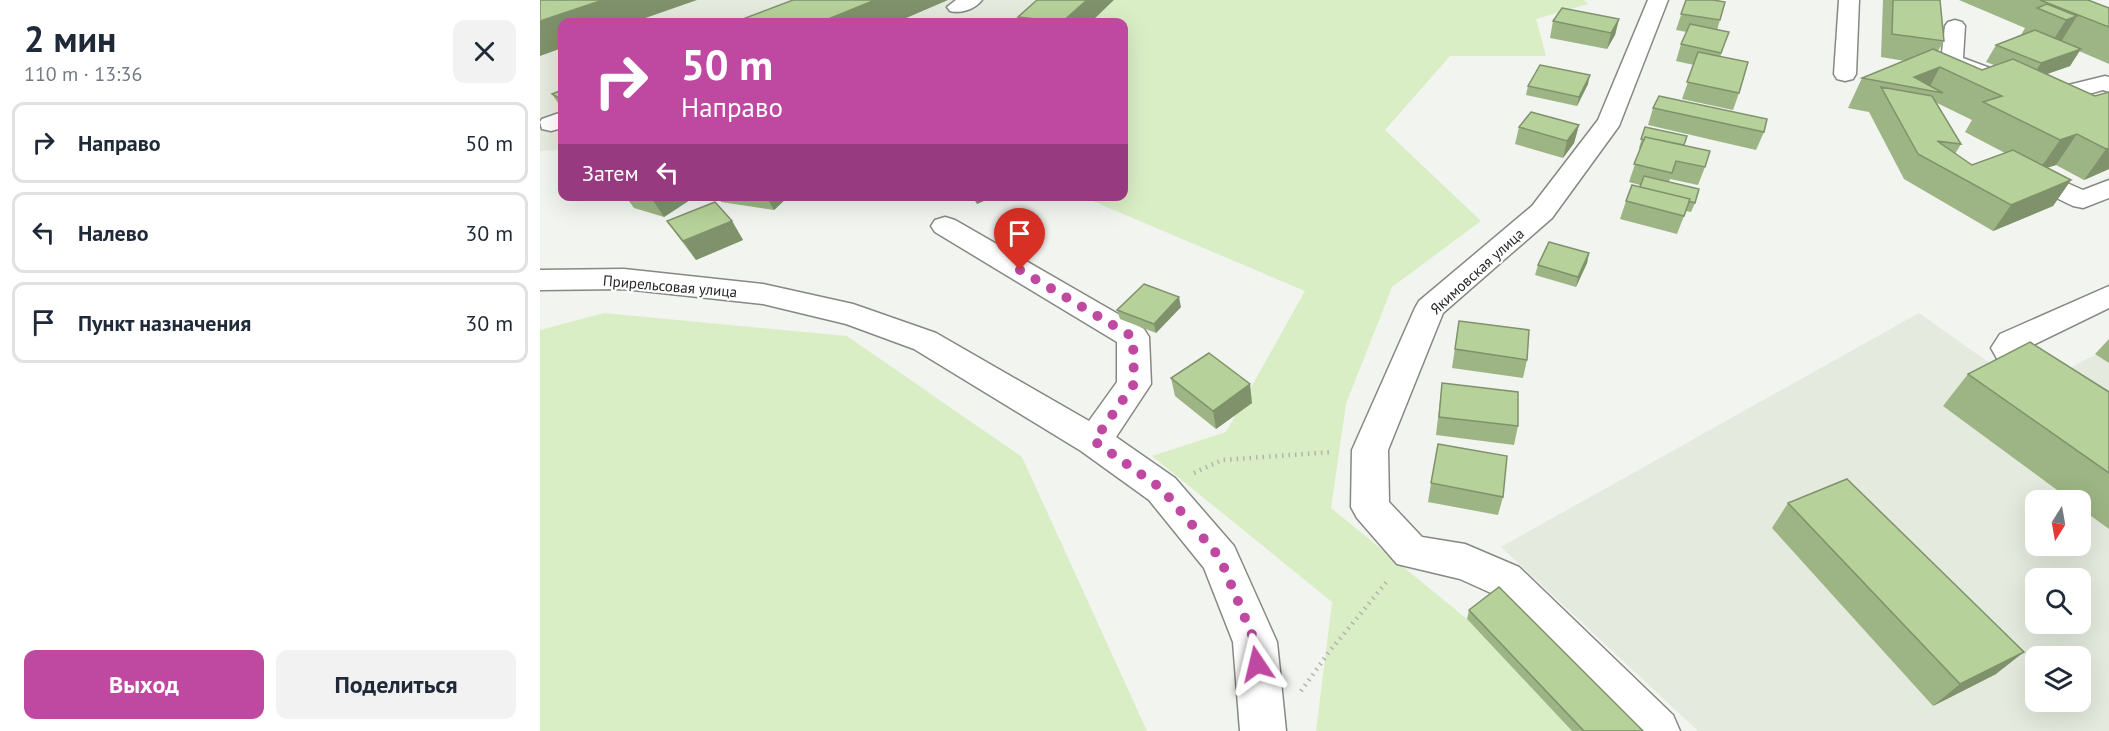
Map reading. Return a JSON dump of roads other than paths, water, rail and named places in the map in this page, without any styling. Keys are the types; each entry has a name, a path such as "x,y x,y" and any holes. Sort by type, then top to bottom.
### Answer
{"street":[{"name":"Якимовская улица","path":"1657,731 1505,580 1465,562 1411,552 1370,507 1370,450 1430,309 1542,212 1604,130 1610,121 1659,0"},
{"path":"1845,74 1849,0"},
{"path":"1956,26 1952,61 2046,97 2105,83 2109,85"},
{"path":"2005,163 2083,200 2109,188"},
{"path":"945,226 1133,337 1134,384 1094,441"},
{"name":"Прирельсовая улица","path":"540,280 624,279 763,294 853,315 925,342 1094,441 1162,489 1220,558 1255,642 1263,731"},
{"path":"2109,296 2011,342 2007,348 2012,356 2109,420"}]}
